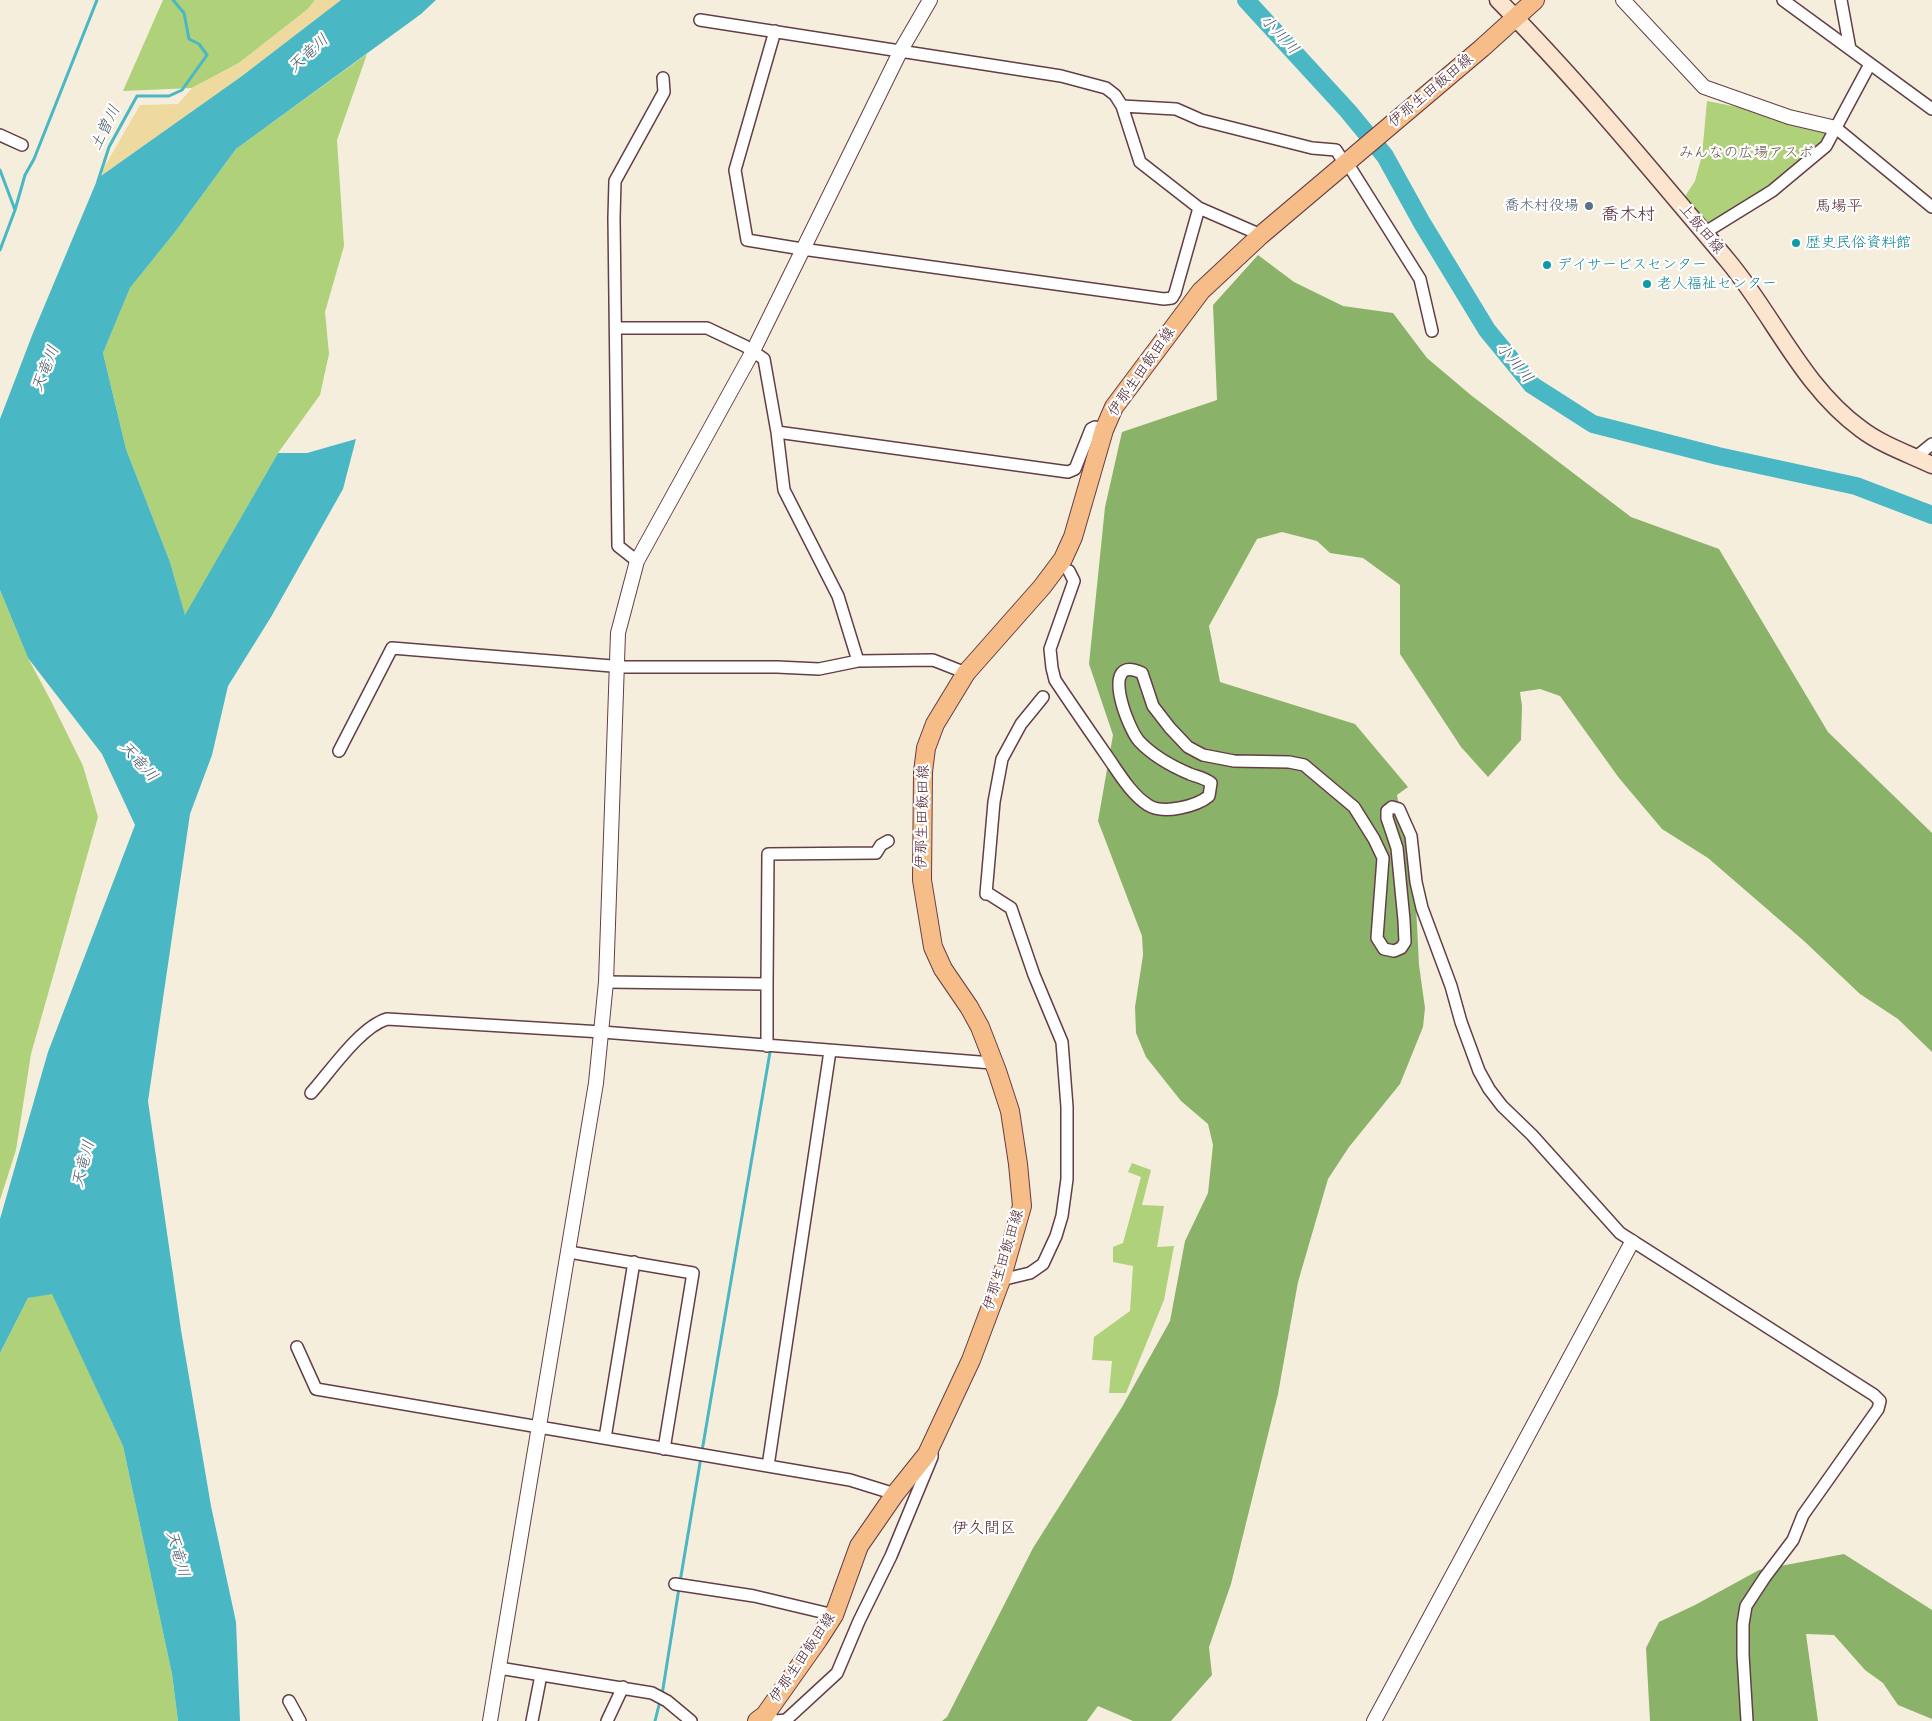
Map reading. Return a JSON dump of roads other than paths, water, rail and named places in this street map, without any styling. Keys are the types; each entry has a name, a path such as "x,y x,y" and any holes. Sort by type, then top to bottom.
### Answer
{"main road":[{"name":"上飯田線","path":"1498,0 1614,124 1730,263 1762,305 1810,378 1827,399 1863,430 1932,465"},
{"name":"伊那生田飯田線","path":"761,1718 834,1615 859,1546 895,1494 927,1454 971,1360 1001,1280 1022,1206 1010,1111 980,1027 943,969 934,947 922,880 923,772 926,748 935,724 966,673 1042,588 1063,559 1073,537 1104,430 1114,407 1201,291 1261,236 1348,165 1391,125 1535,0"}],"street":[{"path":"490,1721 596,1083 606,982 618,634 637,561 753,351 901,50 930,0"},
{"path":"1624,0 1704,87 1789,117 1836,128 1932,207"},
{"path":"1783,0 1932,109"},
{"path":"1841,0 1850,50"},
{"path":"700,20 1061,76 1106,88 1115,94 1122,106 1140,162 1199,208 1261,236"},
{"path":"775,31 735,170 747,240 802,250 1164,300 1172,298 1175,293 1199,208"},
{"path":"1704,233 1772,191 1802,168 1826,146 1870,64"},
{"path":"637,561 618,546 615,182 664,92 663,78"},
{"path":"1122,106 1176,109 1200,120 1312,148 1336,150 1348,165 1420,279 1432,331"},
{"path":"0,135 22,145"},
{"path":"616,328 706,328 753,351 764,359 777,432 784,490 838,596 858,661"},
{"path":"777,432 1068,472 1075,469 1090,429 1095,427 1104,430"},
{"path":"1916,457 1932,444"},
{"path":"1069,571 1074,581 1050,649 1052,668 1056,680 1121,776 1137,796 1149,806 1160,810 1171,809 1202,802 1209,796 1211,783 1206,779 1163,762 1139,740 1129,723 1121,700 1118,682 1119,675 1125,670 1133,669 1142,673 1153,706 1188,747 1203,755 1234,761 1290,762 1304,765 1354,807 1374,839 1382,858 1377,938 1384,948 1394,952 1401,948 1405,942 1404,920 1397,848 1387,818 1387,811 1392,807 1399,809 1411,836 1416,882 1422,908 1479,1071 1489,1089 1502,1106 1532,1135 1620,1234 1835,1369 1880,1401 1878,1409 1803,1515 1793,1540 1746,1606 1743,1655 1747,1721"},
{"path":"339,751 392,648 617,666 818,669 858,661 933,660 966,673"},
{"path":"1001,1280 1030,1273 1043,1264 1056,1236 1062,1216 1068,1179 1067,1107 1062,1042 1034,975 1011,908 986,894 994,802 1002,759 1021,724 1043,696"},
{"path":"767,1046 768,854 876,853 881,845 888,841"},
{"path":"606,982 767,984"},
{"path":"311,1093 365,1031 378,1022 387,1019 602,1032 992,1063"},
{"path":"768,1466 830,1051"},
{"path":"1374,1721 1632,1242"},
{"path":"569,1252 693,1273 664,1448"},
{"path":"605,1438 634,1262"},
{"path":"297,1347 316,1389 850,1480 895,1494"},
{"path":"761,1718 776,1721 786,1720 837,1673 916,1497 932,1457 932,1444"},
{"path":"679,1584 754,1596 834,1615"},
{"path":"499,1668 652,1693 662,1698 691,1721"},
{"path":"532,1721 541,1675"},
{"path":"607,1721 623,1688"},
{"path":"289,1700 300,1721"}],"water":[{"name":"天竜川","path":"341,0 436,0 421,14 236,149 175,232 130,288 103,353 126,449 170,562 185,615 278,453 307,453 356,439 343,489 271,617 228,686 212,755 190,814 148,1101 181,1330 211,1506 236,1622 240,1721 178,1721 172,1674 123,1446 52,1294 28,1298 0,1353 0,1219 48,1052 135,825 102,754 28,658 0,590 0,419 33,333 98,178 242,76"}],"waterway":[{"path":"0,250 15,210 25,175 34,159 97,0"},
{"name":"土曽川","path":"98,181 109,147 137,96 169,96 182,90 207,55 199,44 189,39 184,13 173,0"},
{"name":"小川川","path":"1246,0 1348,111 1385,156 1422,223 1487,330 1532,385 1593,424 1718,456 1856,486 1932,515"},
{"path":"0,170 15,210"},
{"path":"702,1451 770,1052"},
{"path":"680,1582 701,1457"},
{"path":"662,1695 679,1588"},
{"path":"655,1721 660,1701"}],"place":[{"name":"喬木村役場","path":"1589,206"},
{"name":"歴史民俗資料館","path":"1796,243"},
{"name":"デイサービスセンター","path":"1547,265"},
{"name":"老人福祉センター","path":"1647,284"}],"district":[{"name":"馬場平","path":"1839,207"},
{"name":"喬木村","path":"1628,215"},
{"name":"伊久間区","path":"984,1529"}],"park label":[{"name":"みんなの広場アスボ","path":"1746,153"}]}
